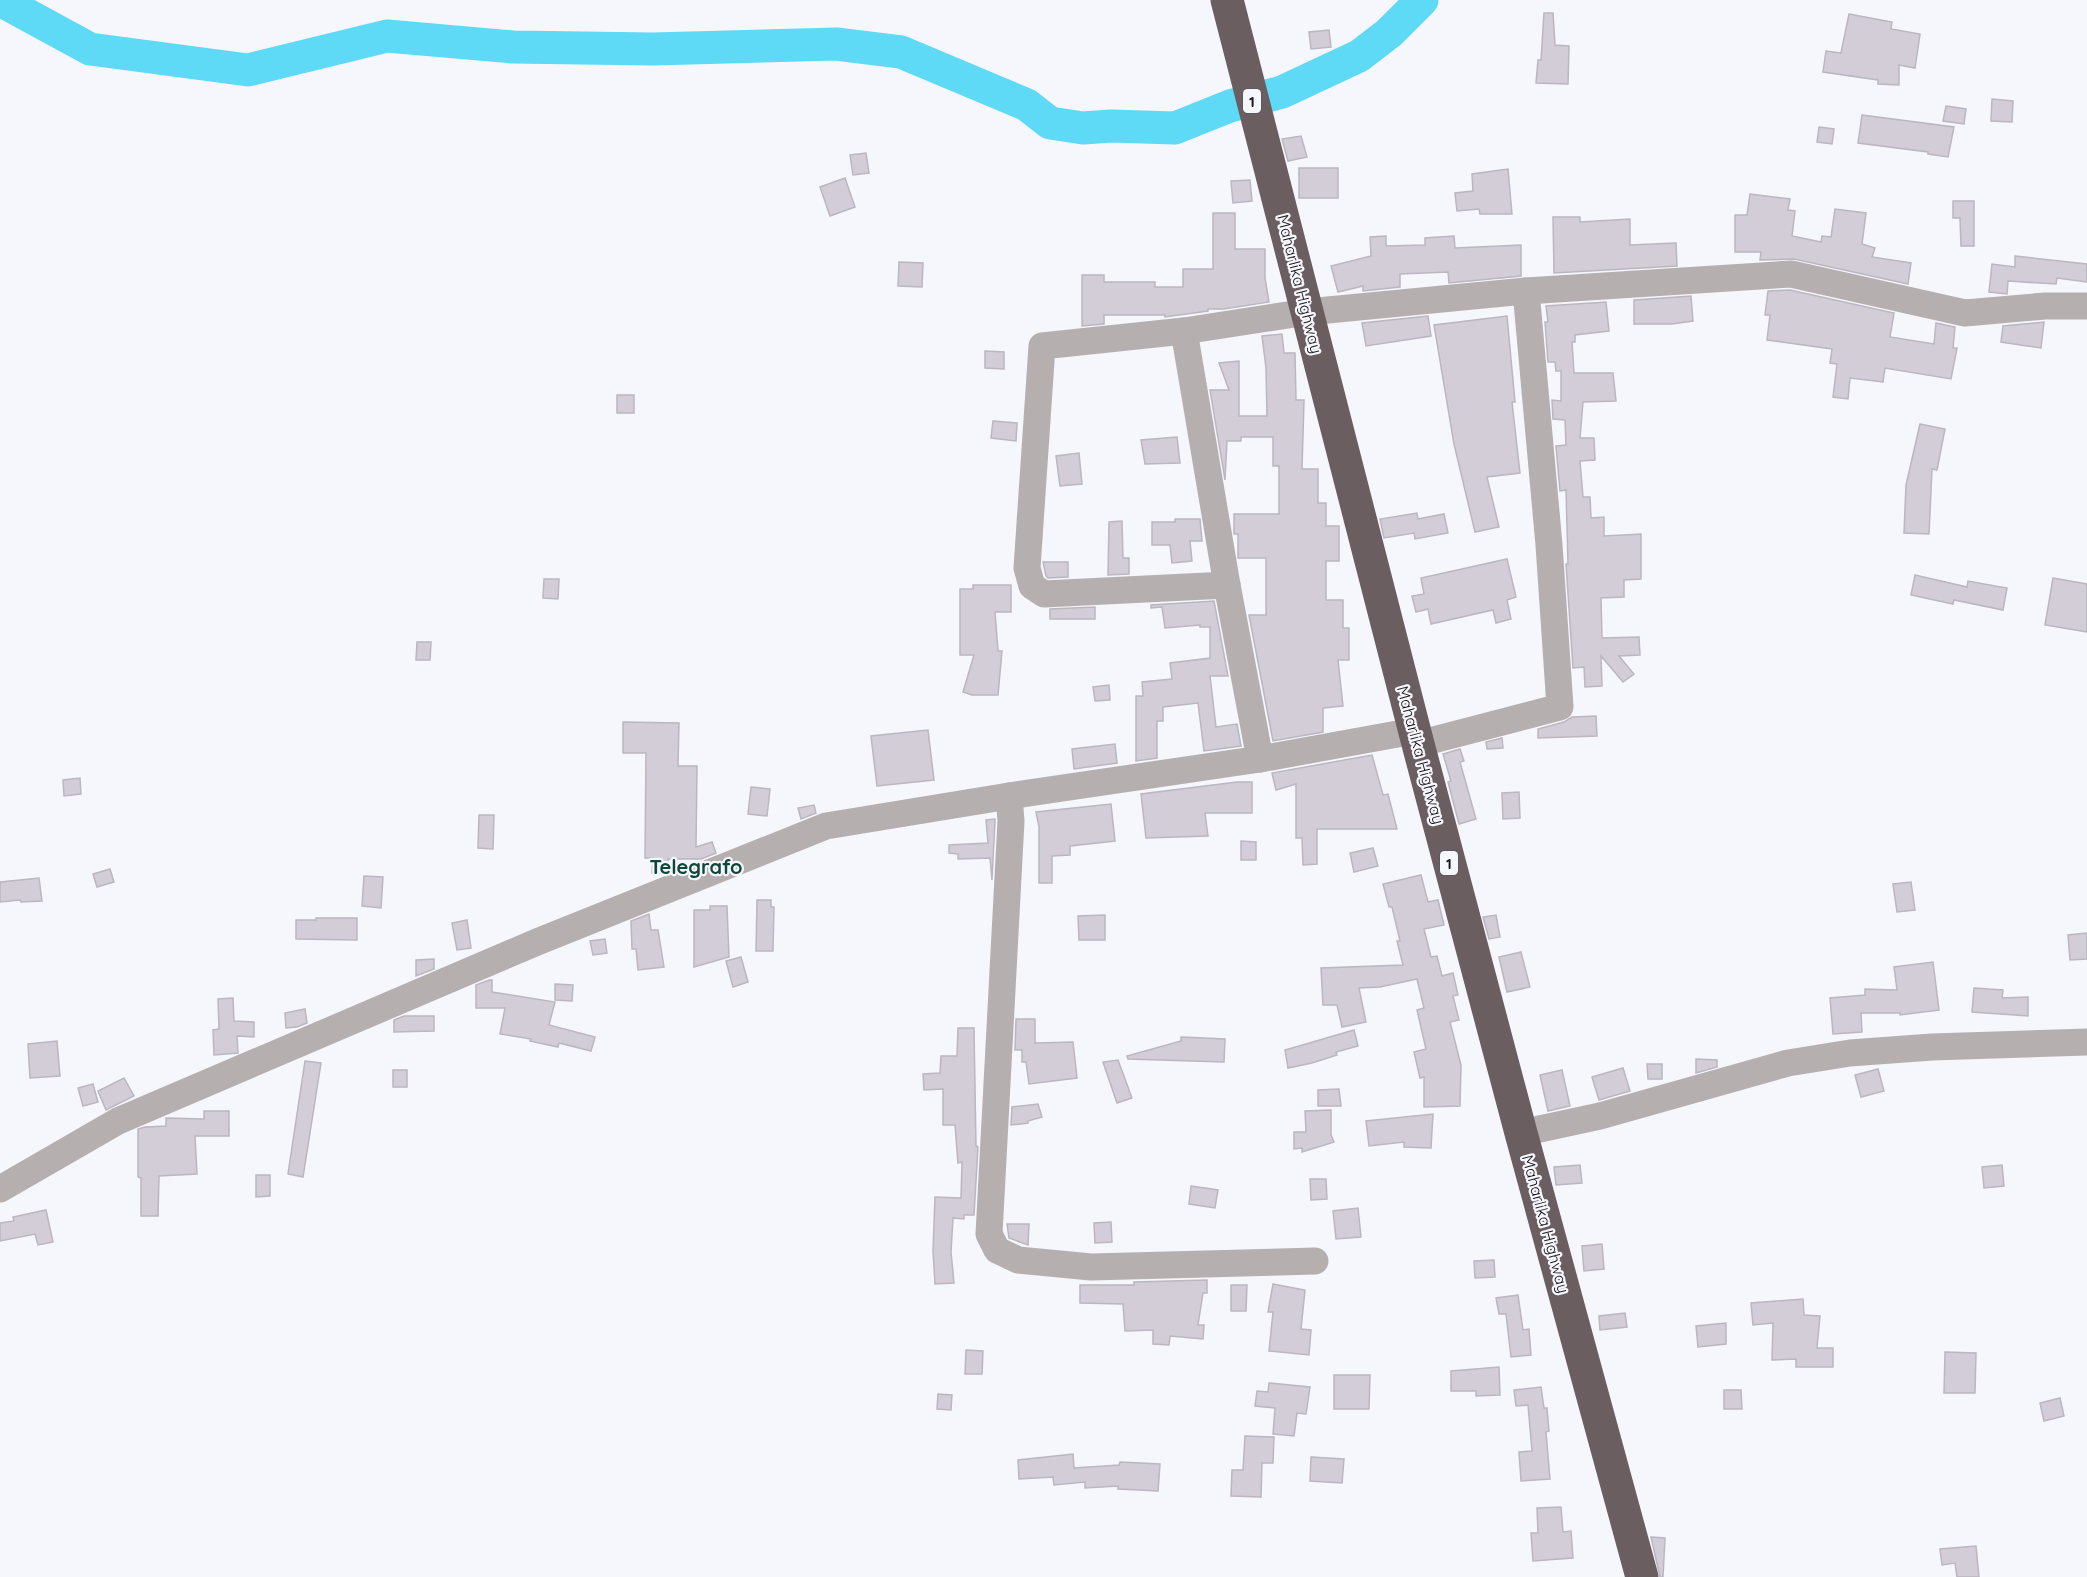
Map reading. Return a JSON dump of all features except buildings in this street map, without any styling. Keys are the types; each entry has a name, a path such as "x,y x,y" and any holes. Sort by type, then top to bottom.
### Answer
{"highway":[{"name":"Maharlika Highway","path":"1227,0 1416,737 1642,1577"}],"street":[{"path":"1227,585 1044,594 1032,586 1027,568 1042,346 1184,331 1307,312 1526,291 1791,274 1965,313 2045,306 2087,306"},
{"path":"0,1189 118,1121 537,942 826,826 1009,796 1416,737 1560,707 1549,545 1526,291"},
{"path":"1184,331 1227,585 1260,759"},
{"path":"1009,796 1011,821 989,1234 997,1250 1018,1260 1091,1267 1315,1261"},
{"path":"1521,1133 1600,1116 1788,1063 1850,1053 1932,1047 2087,1042"}],"waterway":[{"path":"0,0 90,49 248,70 387,36 513,47 653,49 836,44 901,52 1027,105 1050,123 1083,128 1111,126 1175,128 1230,106 1282,92 1359,56 1389,33 1422,0"}],"district":[{"name":"Telegrafo","path":"696,866"}]}
